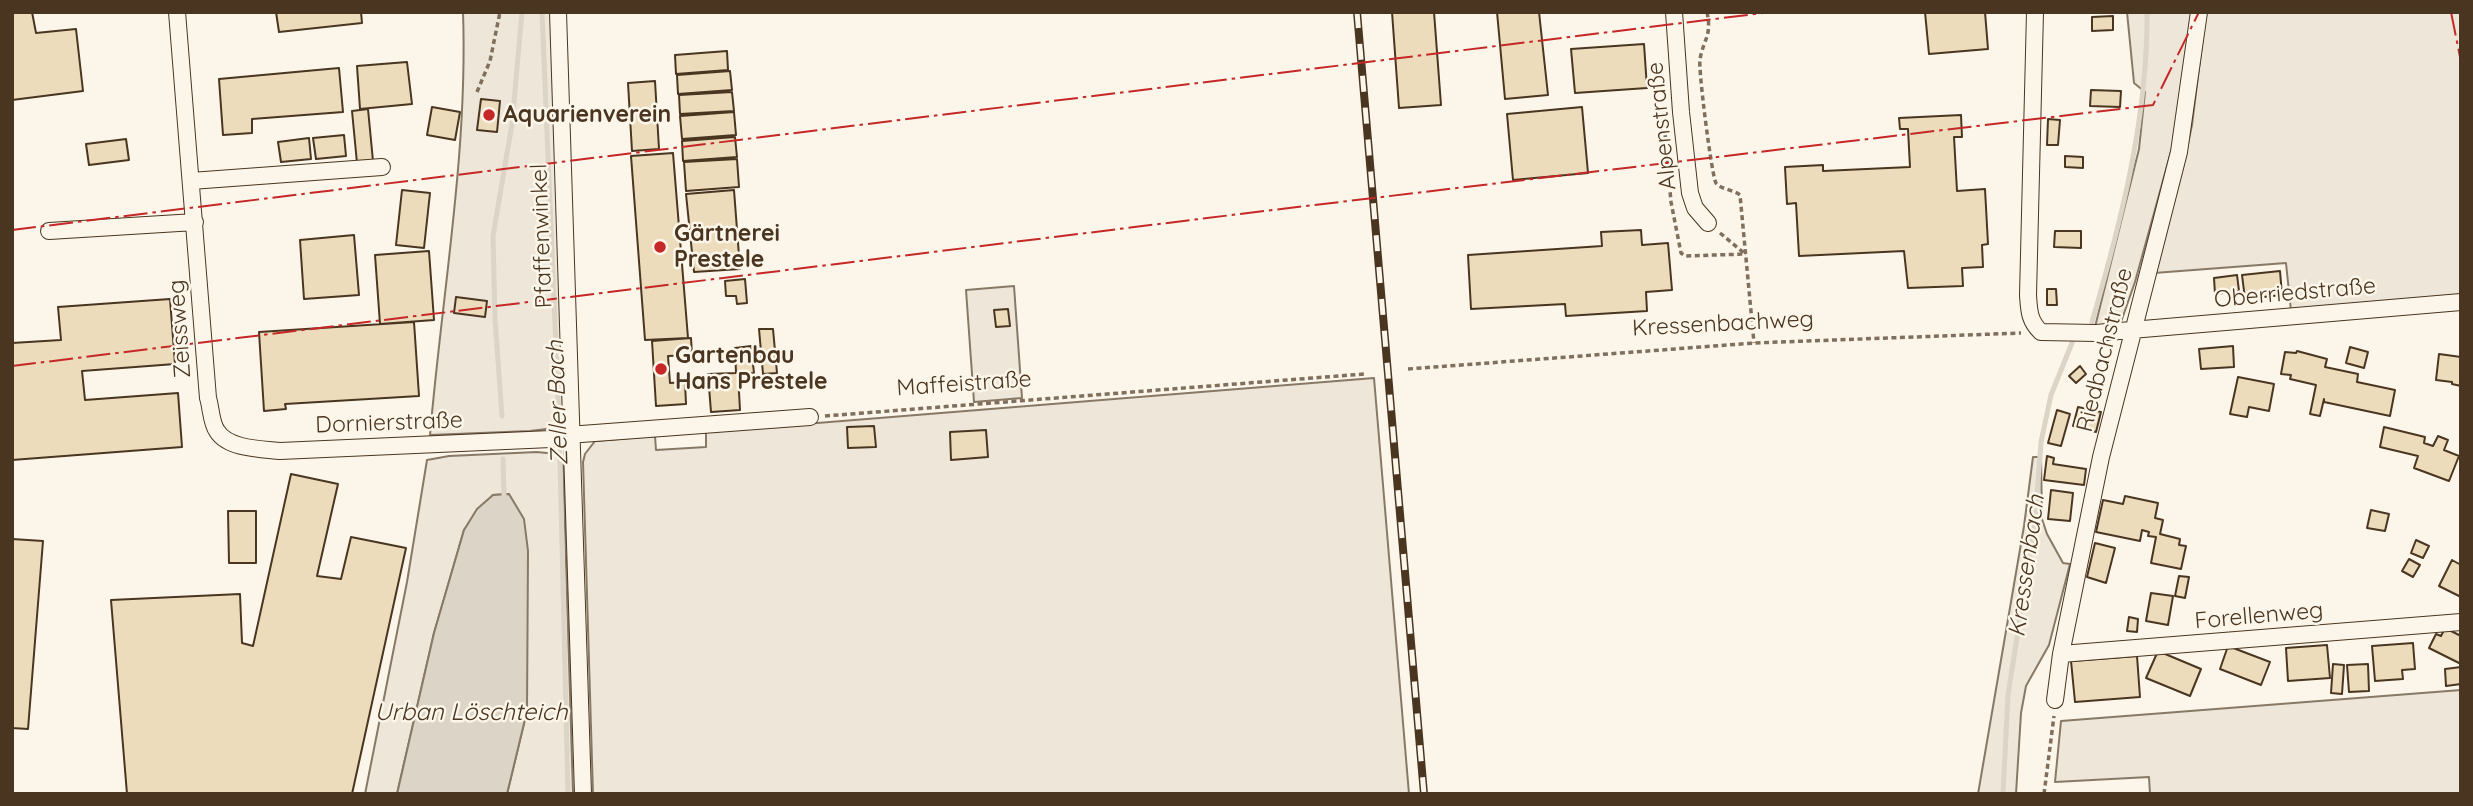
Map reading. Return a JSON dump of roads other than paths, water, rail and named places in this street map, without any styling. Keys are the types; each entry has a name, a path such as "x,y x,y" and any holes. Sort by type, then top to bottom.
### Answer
{"street":[{"name":"Zeissweg","path":"177,12 208,398 217,431"},
{"name":"Pfaffenwinkel","path":"558,12 564,437 583,794"},
{"name":"Alpenstraße","path":"1674,12 1690,193 1695,208 1708,223"},
{"path":"2035,12 2029,313 2033,325 2040,332 2133,330"},
{"name":"Riedbachstraße","path":"2055,700 2061,654 2101,457 2179,152 2199,12"},
{"path":"191,181 382,167"},
{"path":"50,232 195,222"},
{"name":"Oberriedstraße","path":"2133,330 2461,302"},
{"path":"564,437 810,417"},
{"name":"Dornierstraße","path":"217,431 231,442 245,448 280,451 564,437"},
{"name":"Forellenweg","path":"2061,654 2461,622"}],"water":[{"name":"Urban Löschteich","path":"509,494 524,519 528,551 527,711 507,794 397,794 434,633 464,530 477,509 493,495"}],"waterway":[{"name":"Zeller Bach","path":"502,416 495,319 493,236 512,124 522,12"},
{"name":"Zeller Bach","path":"542,12 559,420 568,794"},
{"name":"Kressenbach","path":"2092,322 2113,246 2138,130 2147,12"},
{"name":"Kressenbach","path":"2003,794 2008,695 2035,522 2041,442 2051,395 2072,343"},
{"name":"Zeller Bach","path":"503,459 504,495"}],"railway":[{"path":"1357,12 1424,794"}],"place":[{"name":"Aquarienverein","path":"489,115"},
{"name":"Gärtnerei Prestele","path":"660,247"},
{"name":"Gartenbau Hans Prestele","path":"661,369"}]}
